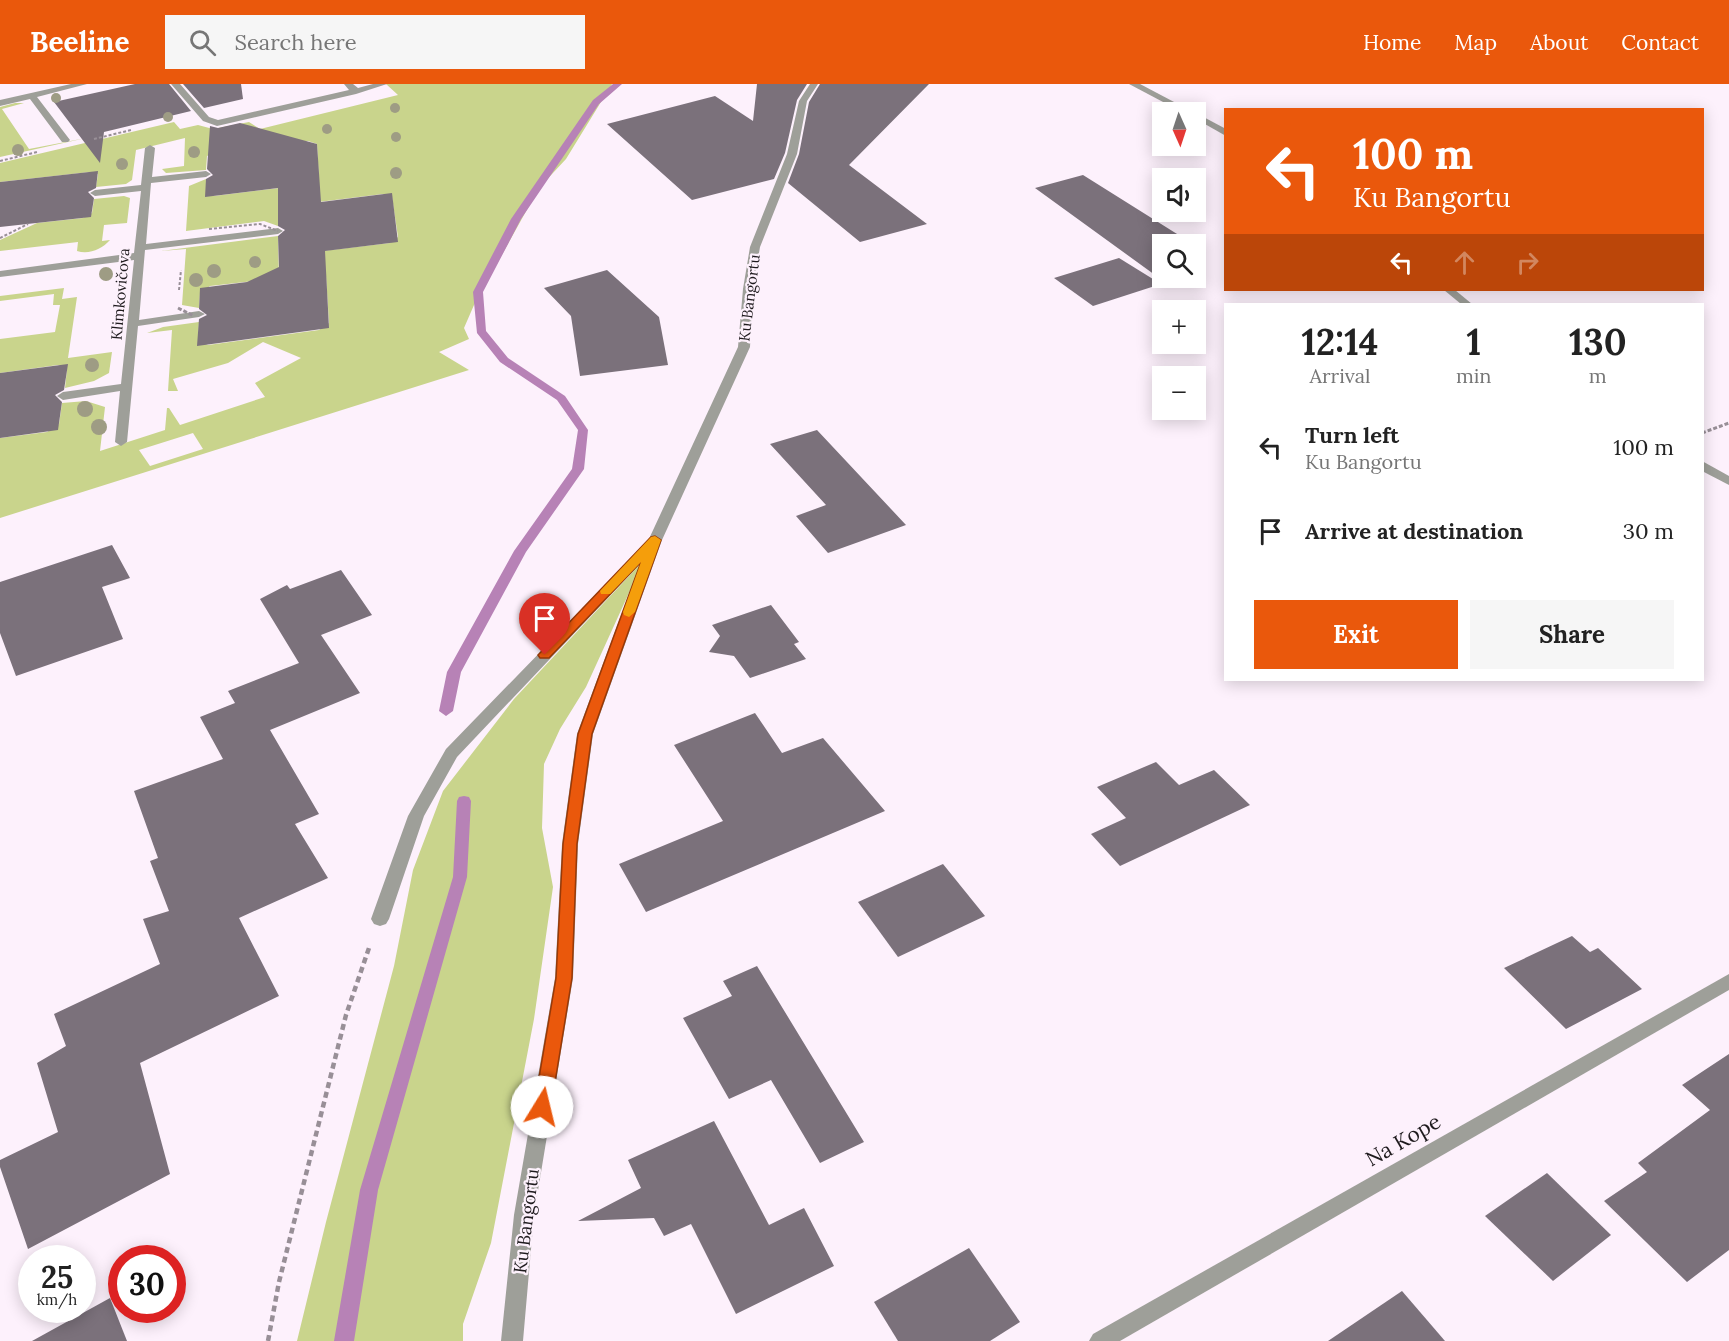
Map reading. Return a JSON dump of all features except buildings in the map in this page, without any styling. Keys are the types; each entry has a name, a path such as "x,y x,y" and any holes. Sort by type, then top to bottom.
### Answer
{"street":[{"path":"0,103 83,84"},
{"path":"175,84 206,119 217,123 383,84"},
{"path":"348,84 356,91"},
{"name":"Ku Bangortu","path":"512,1341 524,1215 564,978 570,844 585,734 655,540 744,347 748,289 755,247 792,154 803,101 814,84"},
{"path":"1133,84 1168,102"},
{"path":"32,96 65,140"},
{"path":"1206,122 1224,132"},
{"name":"Klimkovičova","path":"121,442 150,148"},
{"path":"95,193 206,174"},
{"path":"0,274 278,231"},
{"path":"1450,291 1466,303"},
{"path":"132,324 196,315"},
{"path":"63,396 126,387"},
{"path":"1704,466 1729,481"},
{"name":"Ku Bangortu","path":"380,920 416,816 451,753 655,540"},
{"name":"Na Kope","path":"1100,1341 1729,981"}],"path":[{"path":"116,129 119,133"},
{"path":"0,238 28,224"},
{"path":"209,230 260,224 278,231"},
{"path":"178,308 196,315"},
{"path":"1704,432 1729,423"},
{"path":"268,1341 279,1282 346,1015 380,920"}],"green space":[{"path":"386,84 612,84 566,159 539,188 474,305 464,328 469,339 439,352 469,370 0,518 0,438 47,432 59,424 62,403 86,401 105,407 100,451 165,430 167,408 180,425 265,397 255,383 301,358 263,342 228,363 173,379 178,391 168,391 172,330 147,333 163,327 199,322 198,341 208,345 319,330 329,323 322,251 390,243 398,237 392,197 383,194 286,206 278,211 278,226 264,221 186,231 189,186 206,179 206,193 214,196 279,188 319,180 317,144 308,141 216,152 207,156 206,170 166,173 162,169 184,166 185,138 136,150 132,180 126,184 96,187 98,174 90,172 0,182 0,163 174,122 180,129 198,125 213,129 249,122 260,129 398,95","holes":["193,433 203,449 150,466 139,450"]},
{"path":"24,103 2,109 29,149 86,138 0,157 0,107"},
{"path":"124,196 130,198 127,223 104,225 102,241 110,240 95,250 77,251 78,242 0,251 0,240 37,223 83,218 92,213 94,199"},
{"path":"278,236 279,278 210,286 200,293 199,308 182,305 186,249 161,251"},
{"path":"64,288 62,299 77,297 68,358 112,352 109,373 94,381 65,388 67,369 58,365 0,373 0,339 55,332 60,305 53,305 54,294 0,301 0,296"},
{"path":"644,560 586,687 560,729 544,764 542,828 553,887 534,1019 491,1243 463,1324 463,1341 297,1341 394,966 413,870 443,791 514,699"}],"waterway":[{"path":"446,711 454,672 520,551 578,469 583,430 561,398 504,360 481,331 478,292 516,219 596,102 618,84"},
{"path":"344,1341 369,1190 460,877 464,801"}],"slow traffic":[{"path":"606,591 655,540 629,612"}],"route":[{"path":"542,1107 564,978 570,844 585,734 655,540 545,655"}]}
